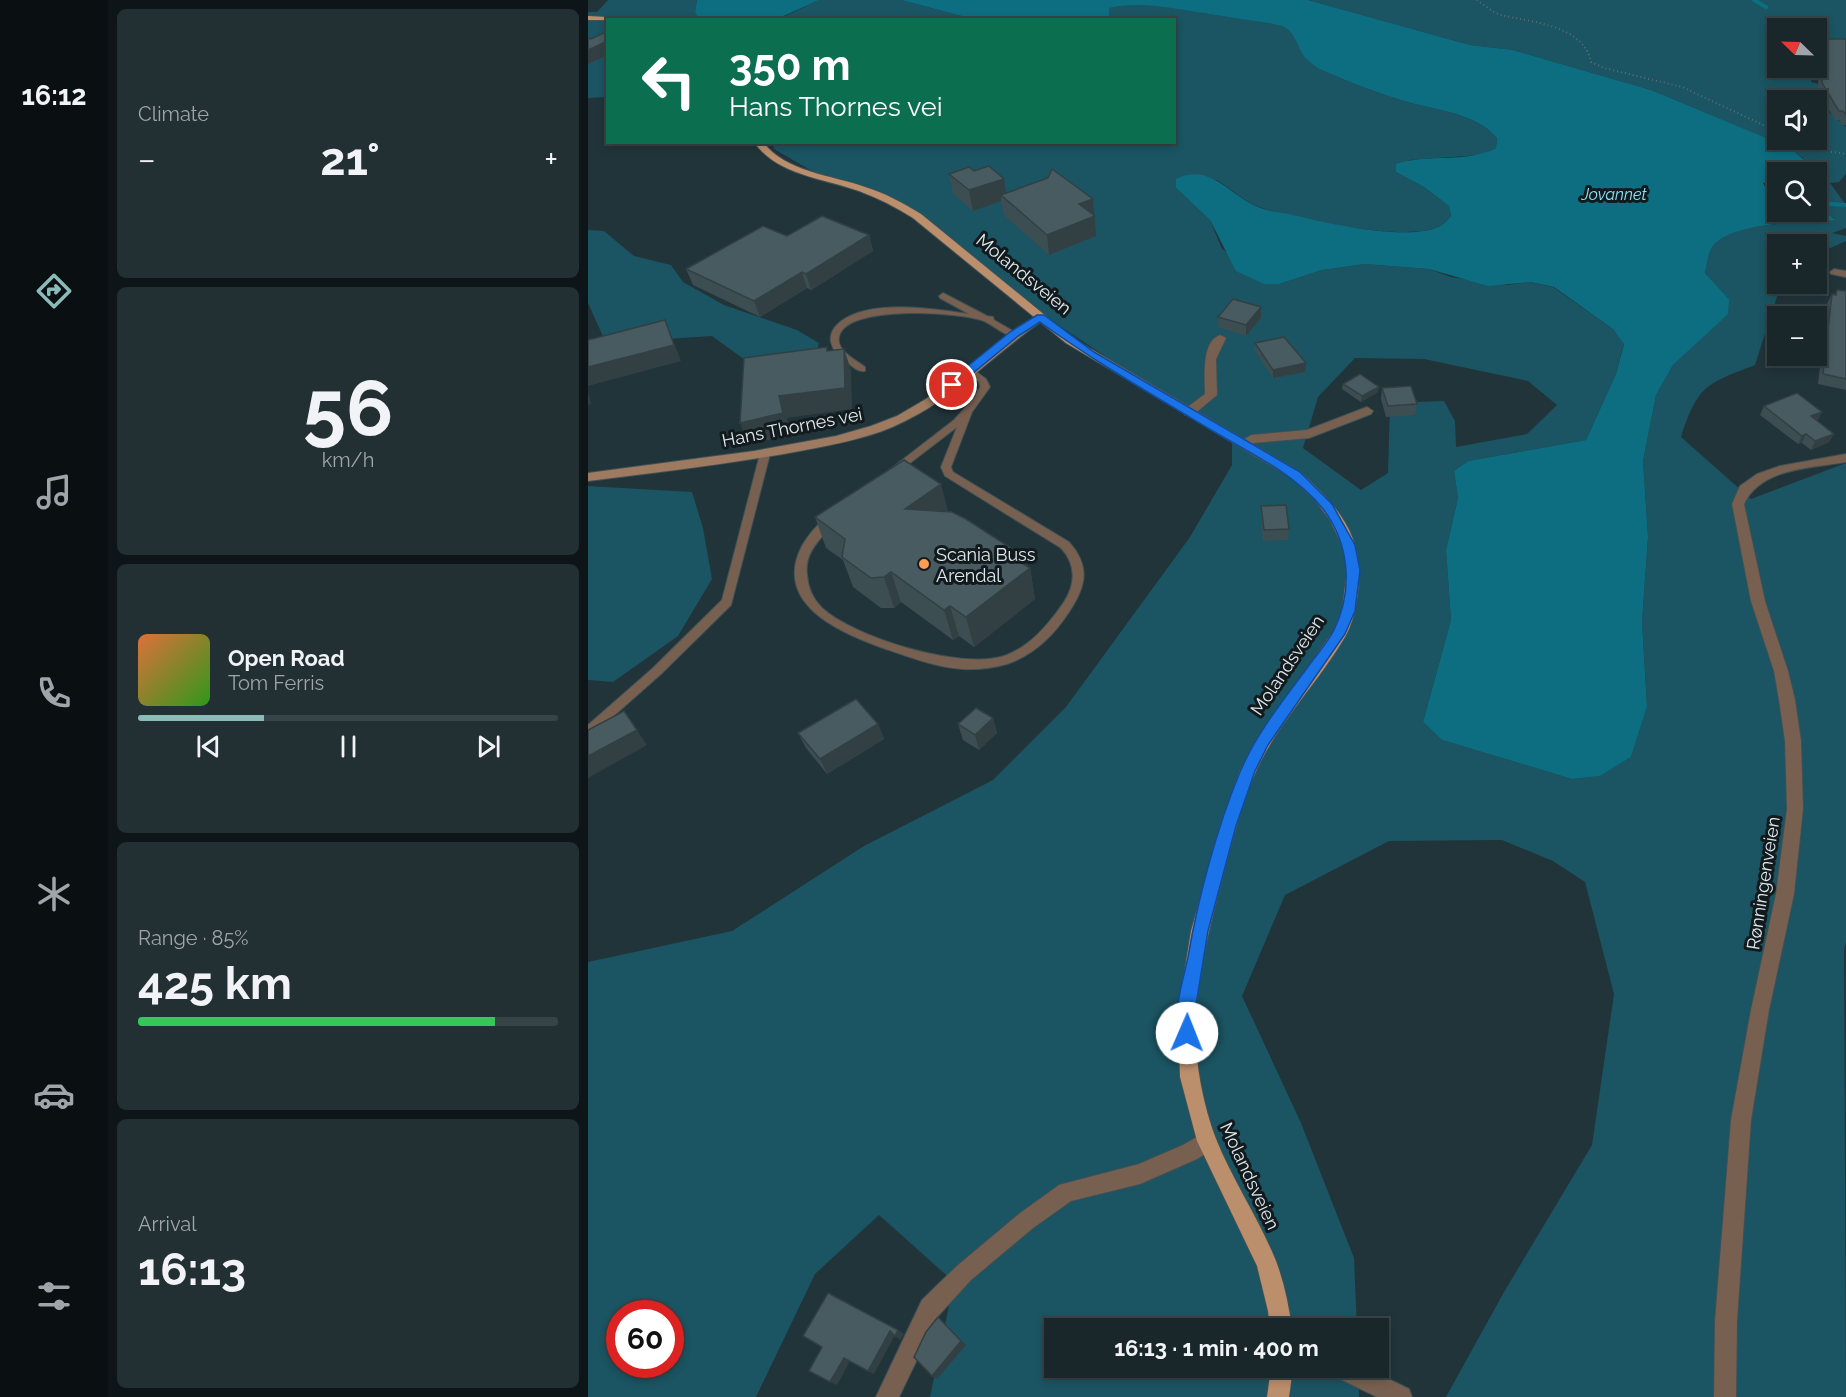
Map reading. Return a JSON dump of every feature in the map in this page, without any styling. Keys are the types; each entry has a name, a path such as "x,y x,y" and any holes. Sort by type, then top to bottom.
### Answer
{"main road":[{"path":"588,18 606,19"},
{"name":"Molandsveien","path":"760,144 767,154 790,167 863,189 896,203 917,216 1090,354 1296,475 1320,497 1343,531 1349,545 1354,570 1349,611 1339,634 1263,741 1248,771 1228,826 1200,931 1187,1011 1189,1077 1207,1141 1267,1264 1280,1318"},
{"path":"1278,1397 1281,1378"}],"street":[{"name":"Hans Thornes vei","path":"588,477 765,454 858,435 890,424 914,412 970,371 1014,334 1041,317"},
{"path":"1189,412 1211,395 1210,359 1220,338"},
{"path":"1244,443 1251,439 1309,434 1367,411"},
{"name":"Rønningenveien","path":"1725,1397 1726,1321 1741,1120 1760,1010 1785,894 1795,809 1793,741 1787,700 1781,670 1758,601 1738,504 1744,489 1761,477 1780,470 1846,458"},
{"path":"887,1397 930,1308 964,1273 1026,1221 1066,1192 1140,1174 1190,1152 1207,1141"},
{"path":"1362,1378 1401,1397"}],"lane":[{"path":"1834,272 1846,274"},
{"path":"943,296 990,319 1014,334"},
{"path":"862,369 841,354 834,345 834,337 845,323 862,315 893,310 990,319"},
{"path":"886,476 968,411 981,396 985,387 983,381 970,371"},
{"path":"840,512 816,533 805,548 801,567 801,586 807,599 822,614 850,631 908,653 960,666 995,663 1016,655 1038,642 1057,623 1074,596 1079,564 1074,553 1065,545 949,474 946,467 968,411"},
{"path":"588,732 657,670 727,602 765,454"}],"path":[{"path":"1477,0 1498,14 1556,28 1586,45 1592,55 1591,62 1604,68 1682,87 1767,127"},
{"path":"1823,150 1846,154"}],"shaded area":[{"path":"608,0 697,0 695,12 698,18 606,18 606,97 588,98 588,12 597,12"},
{"path":"819,0 901,0 969,18 781,18"},
{"path":"1139,0 1205,13 1275,23 1289,30 1309,60 1324,71 1391,97 1465,117 1488,129 1497,138 1496,148 1480,155 1409,160 1396,172 1424,187 1449,206 1451,216 1449,219 1439,227 1428,230 1391,232 1368,230 1296,217 1254,205 1217,180 1176,188 1210,220 1222,249 1279,284 1322,270 1365,264 1429,269 1451,277 1507,285 1529,282 1553,287 1613,329 1624,343 1616,374 1586,440 1468,461 1454,471 1458,498 1446,550 1451,620 1423,722 1442,740 1572,779 1599,776 1631,757 1647,707 1642,622 1648,537 1643,461 1656,395 1673,365 1696,343 1729,299 1705,273 1711,249 1723,237 1752,227 1827,222 1834,219 1827,213 1827,162 1803,162 1803,158 1792,150 1827,150 1827,111 1846,127 1846,174 1839,182 1830,183 1846,205 1846,228 1832,233 1846,236 1846,241 1827,250 1827,234 1767,234 1767,294 1778,294 1774,306 1767,306 1767,328 1755,365 1725,377 1706,389 1693,406 1681,437 1751,499 1846,463 1846,942 1844,950 1846,1397 1446,1397 1504,1292 1592,1145 1614,994 1585,882 1553,861 1502,840 1389,841 1285,895 1242,996 1301,1123 1354,1258 1357,1318 1044,1318 1044,1378 1358,1378 1359,1397 930,1397 954,1282 879,1215 815,1274 756,1397 588,1397 588,962 732,931 864,846 993,780 1066,707 1190,537 1232,465 1232,441 1027,304 906,206 819,175 774,149 773,144 1176,144 1176,18 1112,18 1109,16 1109,8 1118,2","holes":["1355,358 1424,359 1528,381 1557,405 1527,434 1456,447 1455,421 1444,401 1390,403 1388,473 1361,490 1303,448 1318,397"]},
{"path":"1308,0 1846,0 1846,51 1827,54 1827,18 1767,18 1767,78 1812,78 1811,82 1827,86 1822,90 1767,90 1767,139 1651,90 1513,50 1470,45"},
{"path":"588,230 604,231 634,256 671,265 683,282 724,305 797,330 819,343 803,402 712,336 606,343 588,303"},
{"path":"588,486 692,492 703,528 712,579 678,636 613,682 588,680"}],"water":[{"path":"697,0 819,0 779,18 698,18 695,12"},
{"name":"Jovannet","path":"901,0 1308,0 1470,45 1513,50 1651,90 1767,138 1767,150 1792,150 1803,159 1803,162 1767,162 1767,182 1763,183 1767,190 1767,222 1804,222 1770,225 1736,232 1722,238 1713,246 1705,273 1729,299 1728,314 1673,365 1656,395 1643,461 1648,537 1642,622 1647,707 1631,757 1600,776 1572,779 1442,740 1423,722 1451,620 1446,550 1458,498 1454,471 1468,461 1586,440 1616,374 1624,344 1613,329 1554,287 1530,282 1488,286 1429,269 1365,264 1322,270 1279,284 1264,284 1236,271 1210,220 1176,188 1176,179 1188,175 1199,175 1219,182 1248,202 1269,210 1378,231 1429,230 1439,227 1449,219 1451,216 1449,206 1424,187 1396,172 1396,164 1421,159 1472,156 1484,153 1496,148 1497,138 1488,129 1465,117 1391,97 1320,69 1312,64 1301,51 1290,31 1278,25 1148,5 1109,8 1109,16 1112,18 969,18"},
{"name":"Jovannet","path":"1827,213 1835,220 1827,221"}],"building":[{"path":"606,32 606,44 588,50 588,38 591,39"},
{"path":"1827,39 1845,39 1846,115 1843,111 1839,111 1822,83 1822,78 1827,78"},
{"path":"989,166 1004,179 969,190 949,174 969,167 974,171"},
{"path":"1052,169 1093,199 1079,204 1095,216 1047,235 1001,195 1048,178"},
{"path":"822,216 869,235 806,274 802,272 754,301 686,269 763,226 787,236"},
{"path":"1837,290 1846,291 1846,379 1823,374 1824,366 1827,366 1827,338 1832,294 1836,295"},
{"path":"1233,299 1261,307 1246,325 1218,317"},
{"path":"665,320 674,345 588,367 588,340"},
{"path":"1284,337 1306,363 1273,370 1255,343"},
{"path":"827,347 827,351 844,349 845,388 779,396 783,413 740,423 744,358"},
{"path":"1360,374 1379,387 1362,396 1343,384"},
{"path":"1411,386 1417,404 1388,406 1382,388"},
{"path":"1797,393 1822,412 1811,416 1834,434 1815,441 1806,434 1802,436 1764,406"},
{"path":"904,460 941,484 905,509 952,512 1020,554 1014,558 1030,568 966,617 950,606 944,610 891,572 884,577 871,578 842,557 845,539 815,517"},
{"path":"1286,505 1289,529 1264,530 1261,506"},
{"path":"856,699 878,724 820,759 798,733"},
{"path":"976,708 993,718 975,735 958,724"},
{"path":"624,711 637,730 588,756 588,730"},
{"path":"828,1293 898,1330 895,1336 890,1331 868,1371 844,1358 830,1382 809,1371 822,1347 803,1336"},
{"path":"938,1317 961,1341 932,1376 914,1357 926,1332"}],"waterway":[{"path":"1754,0 1766,7"},
{"path":"1827,204 1846,205"}],"place":[{"name":"Scania Buss Arendal","path":"924,564"}],"route":[{"path":"952,385 1014,334 1041,317 1090,354 1296,475 1328,507 1349,545 1354,570 1349,611 1339,634 1263,741 1248,771 1228,826 1200,931 1187,1011 1187,1033"}]}
